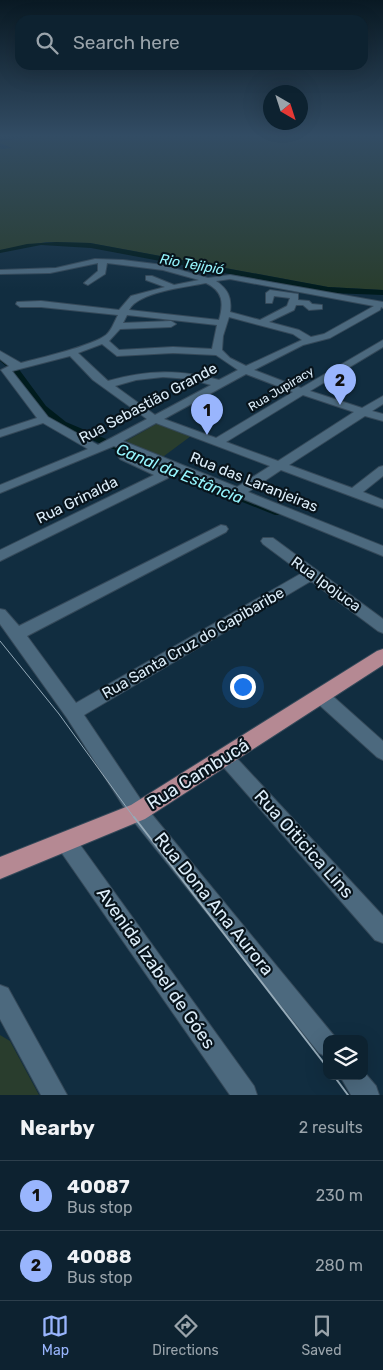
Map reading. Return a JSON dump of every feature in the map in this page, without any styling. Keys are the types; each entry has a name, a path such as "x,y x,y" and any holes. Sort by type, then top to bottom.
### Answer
{"main road":[{"name":"Rua Cambucá","path":"0,868 138,812 383,656"}],"street":[{"path":"88,283 102,272 102,261"},
{"path":"0,272 51,271 102,261 135,263 190,274 208,280 224,292 225,313 218,336 218,352 224,359 245,371 383,418"},
{"path":"16,367 72,352 112,335 122,313 128,303 134,298 172,287 208,280 230,277 380,306"},
{"path":"149,278 172,287"},
{"path":"270,301 270,293 306,303 308,306 319,307"},
{"path":"260,322 291,308 294,299"},
{"path":"20,304 41,304 179,320 222,323"},
{"name":"Rua Sebastião Grande","path":"0,489 106,446 288,348 327,336 380,306"},
{"path":"225,313 296,332 309,340"},
{"path":"117,326 175,324 179,320"},
{"path":"103,340 117,354 179,350 218,352"},
{"name":"Rua Jupiracy","path":"217,442 383,343"},
{"path":"72,352 106,385 154,419 383,504"},
{"name":"Rua das Laranjeiras","path":"0,354 16,367"},
{"name":"Rua das Laranjeiras","path":"16,367 6,370 44,418 106,446 237,493 383,551"},
{"path":"106,385 142,376 169,374 189,375 220,384"},
{"path":"237,493 383,399"},
{"path":"0,434 44,418"},
{"name":"Rua Grinalda","path":"0,556 164,475 106,446"},
{"path":"354,493 383,470"},
{"path":"17,634 221,529"},
{"name":"Rua Ipojuca","path":"268,541 383,627"},
{"name":"Rua Santa Cruz do Capibaribe","path":"73,713 312,574"},
{"name":"Rua Dona Ana Aurora","path":"0,614 17,634 73,713 138,812 323,1040"},
{"path":"321,696 383,752"},
{"name":"Rua Oiticica Lins","path":"225,757 383,932"},
{"name":"Avenida Izabel de Góes","path":"66,842 245,1095"},
{"path":"3,1009 55,1095"},
{"path":"355,1080 367,1095"}],"shaded area":[{"path":"0,187 383,187 383,290 328,287 90,243 47,242 0,250"},
{"path":"158,423 191,436 160,459 121,444"},
{"path":"0,1035 10,1041 39,1095 0,1095"}],"water":[{"name":"Rio Tejipió","path":"56,242 90,243 328,287 383,290 383,295 331,293 91,248 41,245 0,253 0,250 27,244"}],"waterway":[{"name":"Canal da Estância","path":"0,357 21,377 42,408 63,424 78,432 279,513"}],"tram line":[{"path":"0,641 59,714 135,819"},
{"path":"134,817 323,1062"},
{"path":"337,1080 348,1095"}],"place":[{"name":"40088","path":"340,405"},
{"name":"40087","path":"207,435"}]}
